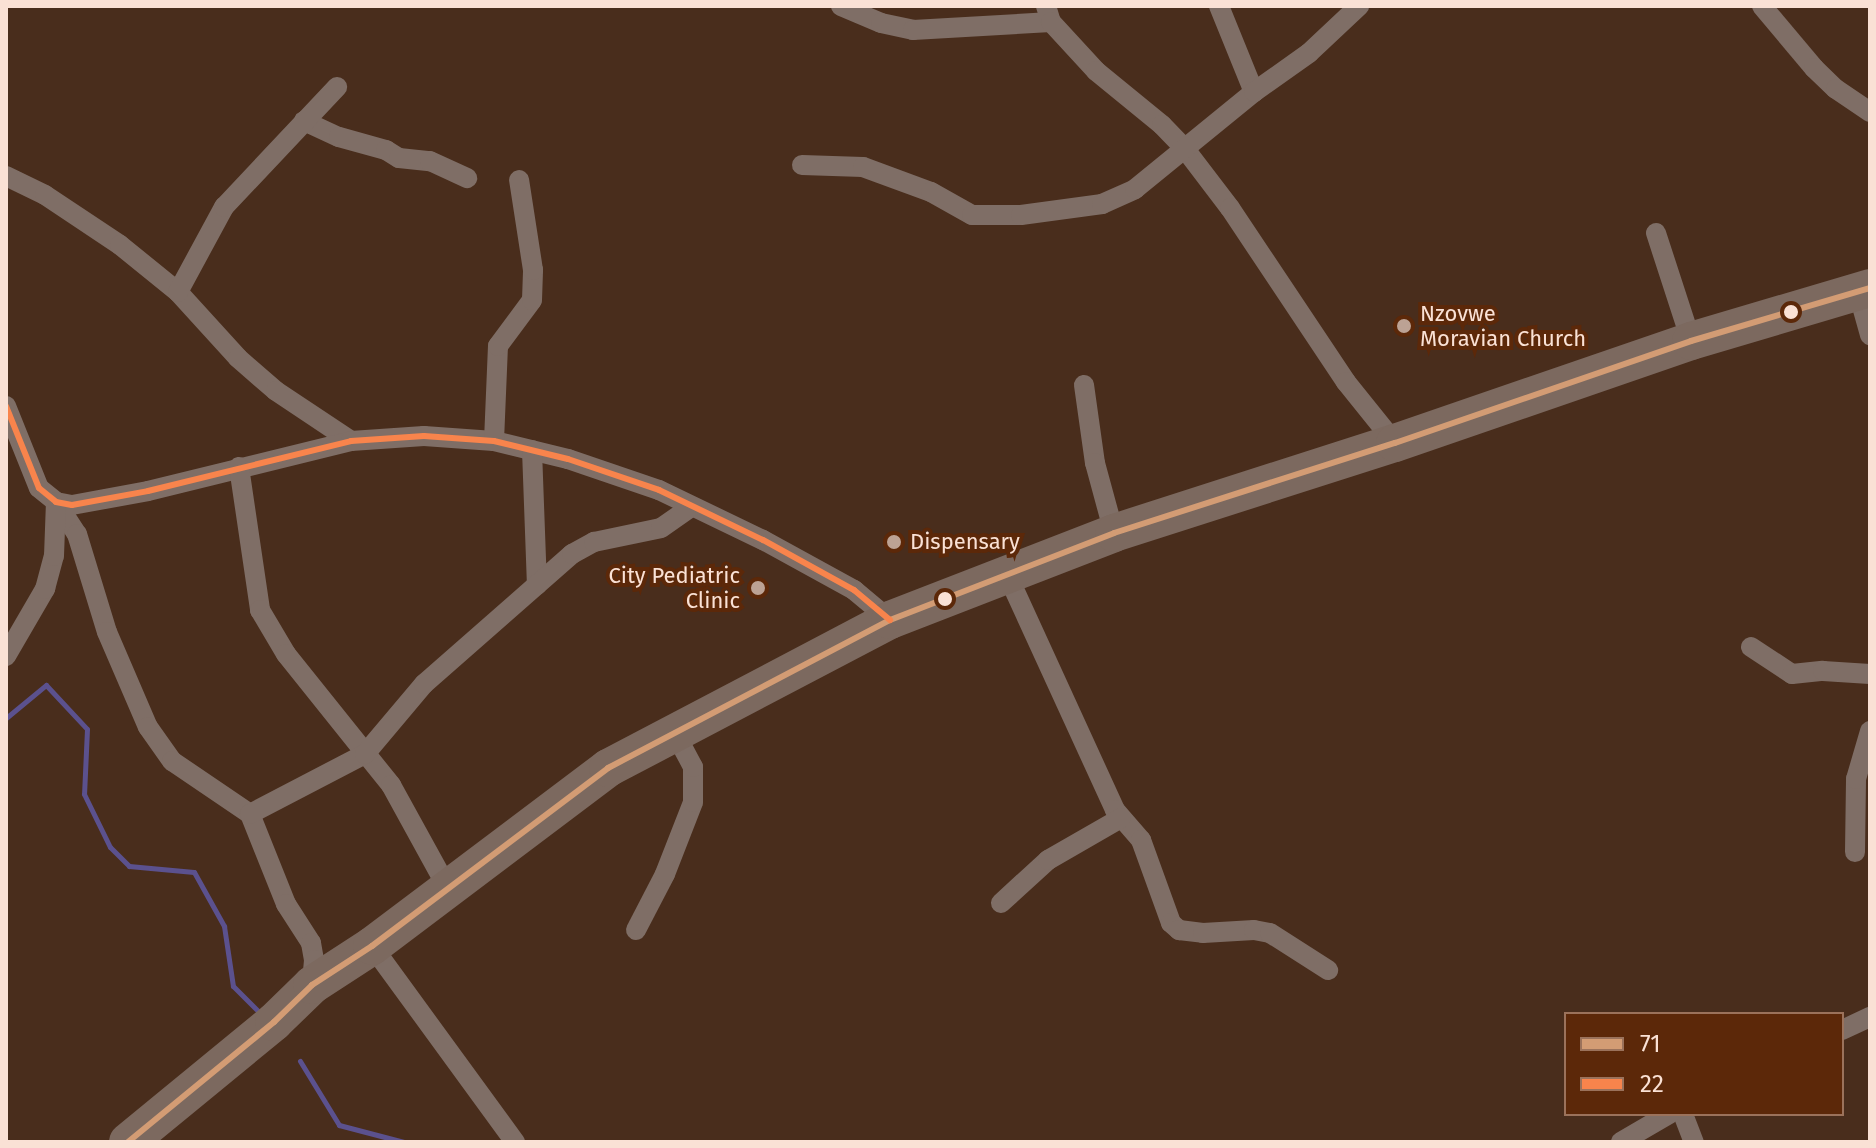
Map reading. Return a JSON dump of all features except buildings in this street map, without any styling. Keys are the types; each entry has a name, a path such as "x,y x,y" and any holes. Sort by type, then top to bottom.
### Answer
{"highway":[{"path":"128,1142 269,1027 312,985 372,946 608,768 890,620 1114,533 1395,443 1691,341 1864,290"}],"street":[{"path":"841,6 870,19 913,30 1048,14 1096,71 1162,125 1185,149 1230,208 1346,382 1395,443"},
{"path":"1219,6 1254,92"},
{"path":"802,165 863,167 931,192 972,215 1021,215 1102,204 1123,196 1185,149 1254,92 1309,53 1359,6"},
{"path":"1762,6 1814,68 1836,89 1870,112"},
{"path":"178,292 224,207 337,87"},
{"path":"304,121 339,137 386,150 399,158 430,161 467,178"},
{"path":"6,176 45,195 120,245 178,292 238,358 276,391 351,441"},
{"path":"494,441 498,346 532,300 533,270 519,180"},
{"path":"1656,233 1691,341"},
{"path":"1864,290 1870,335"},
{"path":"1084,385 1095,463 1114,533"},
{"path":"6,406 39,488 56,502 77,534 107,632 152,734 172,761 250,814 286,904 311,943 314,960 312,985"},
{"path":"56,502 72,505 148,491 351,441 424,436 494,441 614,474 691,507 763,540 854,590 890,620"},
{"path":"532,450 537,585"},
{"path":"239,467 260,610 286,654 391,785 447,887"},
{"path":"6,656 45,589 54,556 56,502"},
{"path":"250,814 365,754 424,684 572,554 594,542 661,528 691,507"},
{"path":"1007,574 1121,818 1141,840 1166,911 1179,930 1254,930 1270,933 1328,970"},
{"path":"1751,647 1792,674 1823,671 1870,674"},
{"path":"1855,852 1856,779 1870,731"},
{"path":"636,930 665,874 693,802 693,767 675,733"},
{"path":"1001,903 1048,860 1121,818"},
{"path":"372,946 515,1142"},
{"path":"1844,1029 1870,1017"},
{"path":"1621,1142 1666,1116"},
{"path":"1684,1116 1694,1142"}],"waterway":[{"path":"6,718 46,685 87,729 84,794 110,847 129,866 194,872 224,926 233,986 261,1014"},
{"path":"300,1061 339,1125 404,1142"}],"transit line":[{"name":"71","path":"128,1142 274,1022 312,985 372,946 608,768 890,620 1114,533 1395,443 1691,341 1870,288"},
{"name":"22","path":"6,406 39,488 56,502 72,505 148,491 351,441 424,436 494,441 568,459 659,490 763,540 854,590 890,620"}],"place":[{"name":"Nzovwe Moravian Church","path":"1404,326"},
{"name":"Dispensary","path":"894,542"},
{"name":"City Pediatric Clinic","path":"758,588"}]}
